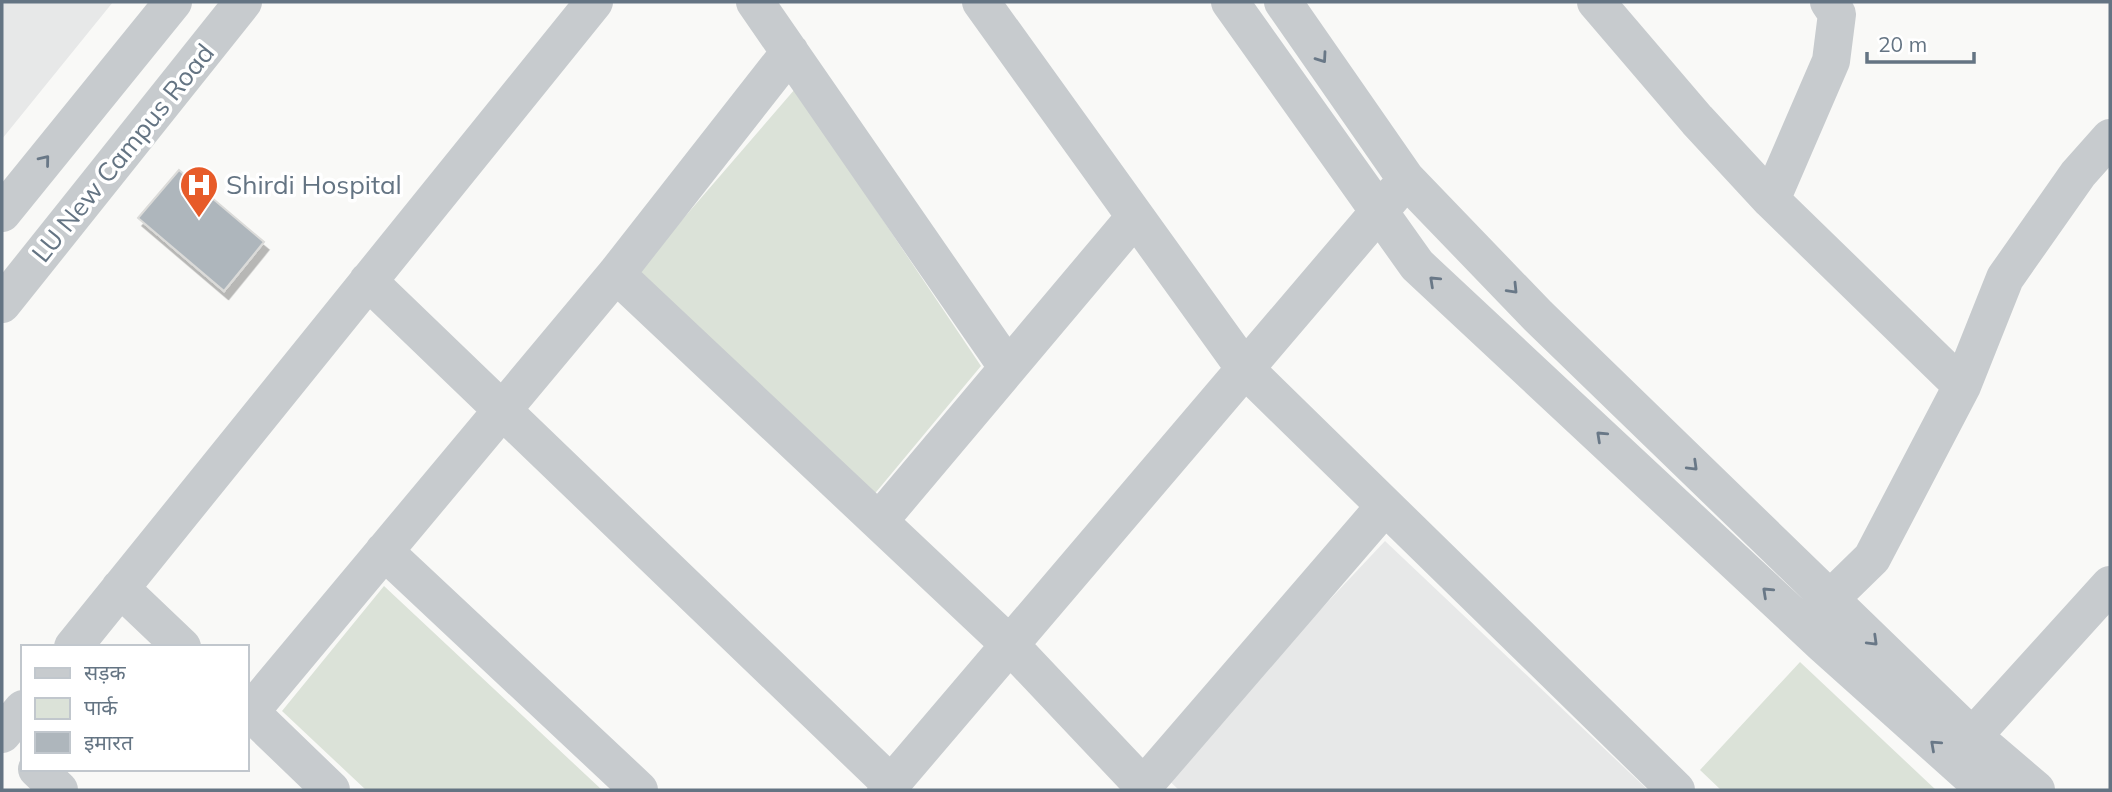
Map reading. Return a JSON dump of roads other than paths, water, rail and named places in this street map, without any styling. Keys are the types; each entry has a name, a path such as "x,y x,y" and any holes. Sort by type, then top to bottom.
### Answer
{"street":[{"path":"2,213 173,2"},
{"name":"LU New Campus Road","path":"2,304 243,2"},
{"path":"75,645 594,2"},
{"path":"755,2 1008,368"},
{"path":"981,2 1245,369 1676,790"},
{"path":"1230,2 1417,265 1823,644 1986,790"},
{"path":"1283,2 1406,179 1538,316 1973,736 2036,790"},
{"path":"1596,2 1697,120 1771,200 1962,386"},
{"path":"1771,200 1831,61 1838,14 1829,2"},
{"path":"331,790 248,710 616,274 790,52"},
{"path":"1830,599 1872,558 1962,386 2005,278 2078,174 2110,138"},
{"path":"368,281 889,787 1406,179"},
{"path":"879,521 1135,217"},
{"path":"616,274 1010,645 1143,789 1385,506"},
{"path":"384,551 639,790"},
{"path":"1973,736 2110,585"},
{"path":"120,588 180,645"},
{"path":"21,711 2,735 21,753"},
{"path":"39,771 59,790"}],"place":[{"name":"Shirdi Hospital","path":"199,219"}]}
